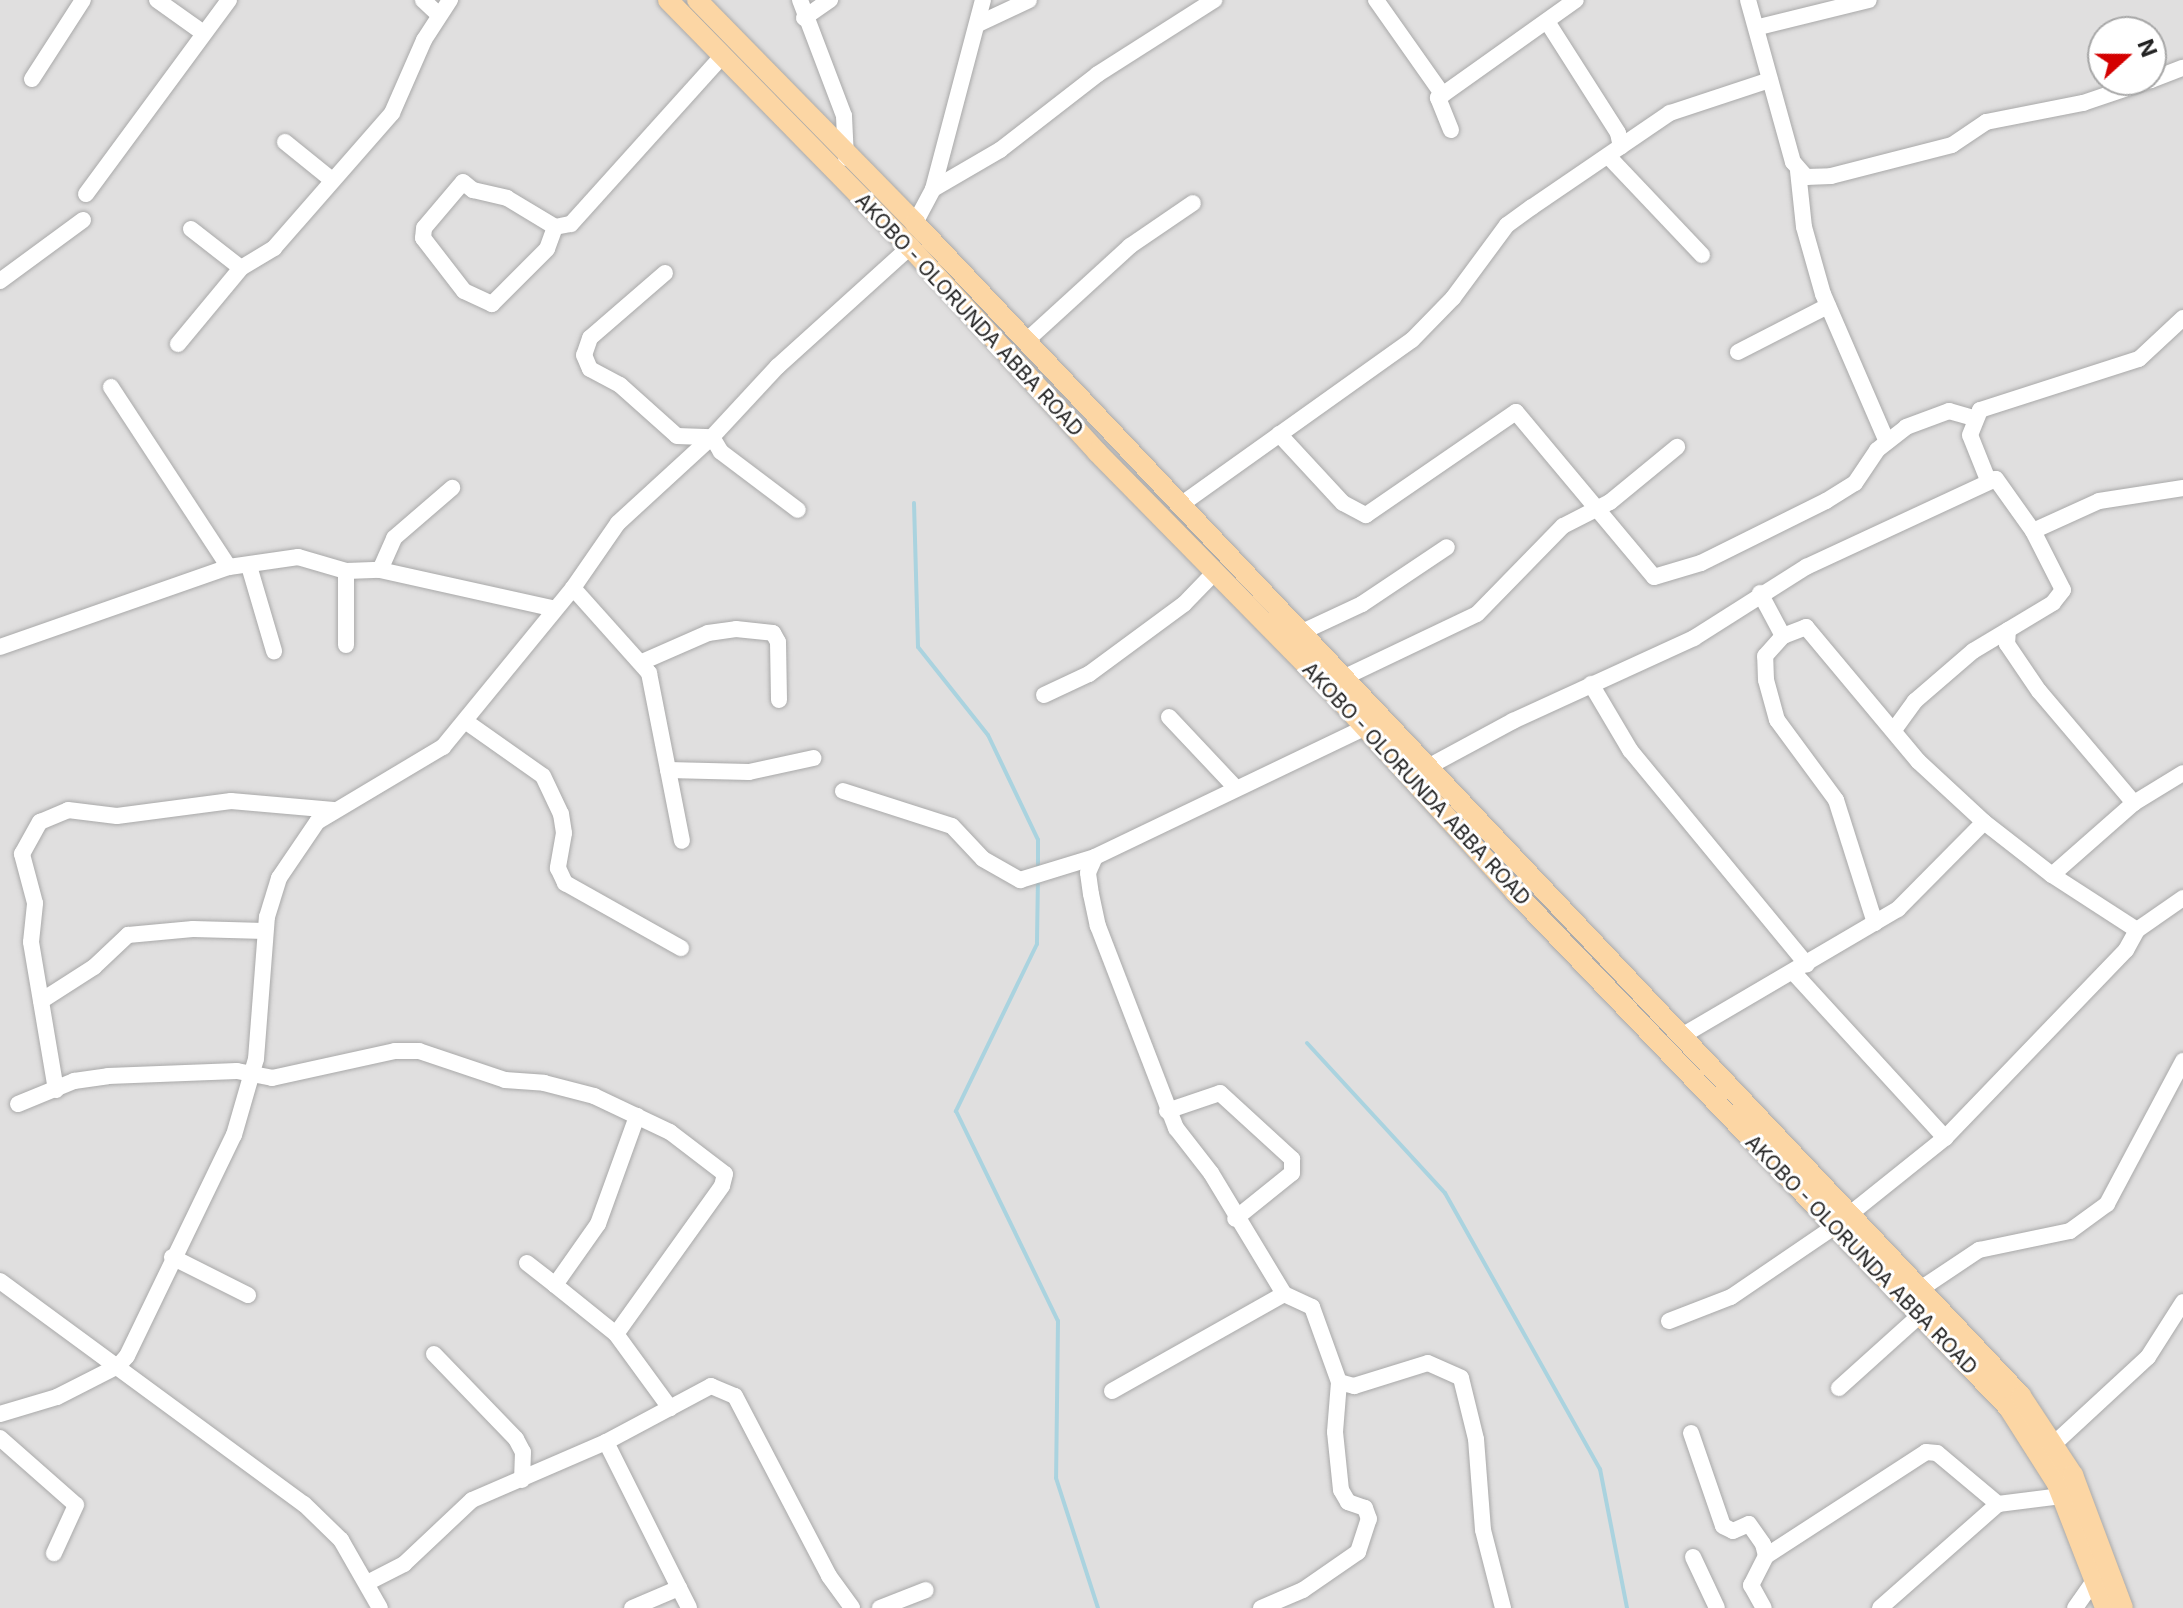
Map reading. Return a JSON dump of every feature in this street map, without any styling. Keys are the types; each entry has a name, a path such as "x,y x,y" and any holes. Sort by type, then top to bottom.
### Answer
{"main road":[{"name":"AKOBO - OLORUNDA ABBA ROAD","path":"668,0 910,247 1097,452 1842,1221 1922,1288 1959,1327 2056,1442 2123,1608"},
{"name":"AKOBO - OLORUNDA ABBA ROAD","path":"697,0 846,158 915,223 1179,506 1345,677 1426,768 1680,1037 1842,1221 1919,1316 2008,1407 2036,1444 2061,1496 2105,1608"},
{"path":"1097,452 1114,435"},
{"path":"1943,1341 1959,1327"}],"street":[{"path":"32,79 83,0"},
{"path":"157,0 202,32"},
{"path":"86,194 202,32 229,0"},
{"path":"423,0 438,14"},
{"path":"178,344 241,268 288,235 304,208 392,113 438,14 450,0"},
{"path":"800,0 804,18 844,116 846,158"},
{"path":"804,18 830,0"},
{"path":"915,223 933,189 980,23 983,0"},
{"path":"980,23 1029,0"},
{"path":"933,189 1000,150 1098,74 1214,0"},
{"path":"1376,0 1443,95"},
{"path":"1451,130 1437,105 1443,95 1548,23 1576,0"},
{"path":"1748,0 1759,27 1770,80 1798,171 1804,227 1828,306 1887,442"},
{"path":"1759,27 1869,0"},
{"path":"1548,23 1618,133 1615,152 1702,255"},
{"path":"555,227 547,249 492,304 464,291 423,238 424,228 463,182 473,190 507,198 555,227 571,224 723,55"},
{"path":"1179,506 1412,340 1453,298 1507,225 1670,113 1770,80"},
{"path":"1798,171 1806,177 1831,176 1952,145 1986,122 2104,96"},
{"path":"285,142 332,180"},
{"path":"1025,342 1130,246 1193,203"},
{"path":"0,281 83,220"},
{"path":"191,229 241,268"},
{"path":"0,1414 57,1397 118,1366 234,1135 253,1072 265,931 279,878 317,822 423,763 465,721 552,608 573,588 610,532 712,437 777,367 910,247"},
{"path":"665,273 590,338 584,355 590,369 620,385 677,436 712,437"},
{"path":"1738,352 1828,306"},
{"path":"1988,480 1970,435 1973,418 1993,404 2139,359 2183,318"},
{"path":"111,387 229,567"},
{"path":"1279,434 1343,503 1366,515 1516,412 1560,468 1600,509 1645,572 1669,575 1826,501 1855,483 1887,442 1933,415 1949,411 1973,418"},
{"path":"712,437 721,452 798,510"},
{"path":"1345,677 1477,614 1563,526 1600,509 1677,447"},
{"path":"1426,768 1591,684 1694,638 1760,593 1988,480 2003,483 2017,515 2033,531 2063,590 2053,603 1915,701 1895,729"},
{"path":"380,570 394,538 452,488"},
{"path":"2033,531 2099,501 2183,488"},
{"path":"1300,633 1362,604 1447,547"},
{"path":"0,647 229,567 298,557 346,571 380,570 552,608"},
{"path":"249,566 274,651"},
{"path":"346,571 346,645"},
{"path":"1044,695 1089,674 1184,604 1214,573"},
{"path":"573,588 642,662 653,688 682,841"},
{"path":"1760,593 1783,636"},
{"path":"1875,923 1836,800 1777,720 1766,680 1765,656 1783,636 1806,627 1895,729 1918,761 1984,822 2052,875 2137,930"},
{"path":"642,662 708,633 736,629 773,633 779,700"},
{"path":"2002,638 2039,691 2134,803"},
{"path":"1591,684 1630,750 1801,969 1945,1138"},
{"path":"1169,717 1235,787"},
{"path":"465,721 543,776 561,814 564,833 558,868 565,883 681,948"},
{"path":"843,791 952,826 983,859 1020,880 1047,875 1095,857 1235,787 1364,728"},
{"path":"668,770 749,772 814,758"},
{"path":"2052,875 2134,803 2183,773"},
{"path":"56,1090 31,942 35,903 22,854 51,814 68,810 117,816 231,801 334,810"},
{"path":"1680,1037 1875,923 1932,879 1984,822"},
{"path":"1095,857 1088,873 1098,926 1167,1111 1211,1173 1235,1219 1284,1294 1312,1307 1339,1382 1335,1432 1341,1490 1348,1502 1365,1508 1369,1519 1358,1552 1303,1590 1261,1608"},
{"path":"1669,1321 1731,1297 1842,1221 1945,1138 2126,950 2137,930 2183,898"},
{"path":"41,1001 94,967 128,935 193,929 265,931"},
{"path":"18,1104 108,1076 253,1072 272,1078 395,1051 419,1051 505,1080 569,1088 670,1132 725,1174 722,1186 616,1334"},
{"path":"1922,1288 1979,1250 2070,1231 2107,1204 2183,1061"},
{"path":"1167,1111 1220,1093 1292,1159 1292,1173 1235,1219"},
{"path":"555,1285 598,1224 637,1116"},
{"path":"172,1257 248,1295"},
{"path":"527,1263 616,1334 670,1408"},
{"path":"0,1281 118,1366 173,1413 304,1504 341,1540 380,1608"},
{"path":"1112,1391 1284,1294"},
{"path":"2056,1442 2148,1357 2183,1302"},
{"path":"1839,1388 1919,1316"},
{"path":"434,1354 516,1439 523,1452 522,1480"},
{"path":"1339,1382 1354,1386 1428,1363 1461,1378 1476,1439 1483,1530 1503,1608"},
{"path":"367,1583 404,1564 472,1500 606,1442 711,1386 735,1396 829,1576 852,1608"},
{"path":"1691,1433 1723,1526 1733,1531 1744,1524 1754,1527 1766,1556"},
{"path":"0,1438 76,1505 54,1553"},
{"path":"606,1442 689,1608"},
{"path":"1764,1608 1751,1585 1766,1556 1926,1452 1937,1453 1998,1504"},
{"path":"1880,1608 1998,1504 2061,1496"},
{"path":"1693,1557 1717,1608"},
{"path":"2075,1608 2095,1579"},
{"path":"632,1608 679,1588"},
{"path":"880,1608 926,1590"}],"shaded area":[{"path":"0,0 2183,0 2183,1608 0,1608"}],"waterway":[{"path":"914,503 918,647 988,735 1038,840 1038,869"},
{"path":"1038,877 1037,944 956,1111 1058,1321 1056,1478 1098,1608"},
{"path":"1307,1043 1445,1193 1600,1469 1627,1608"}]}
